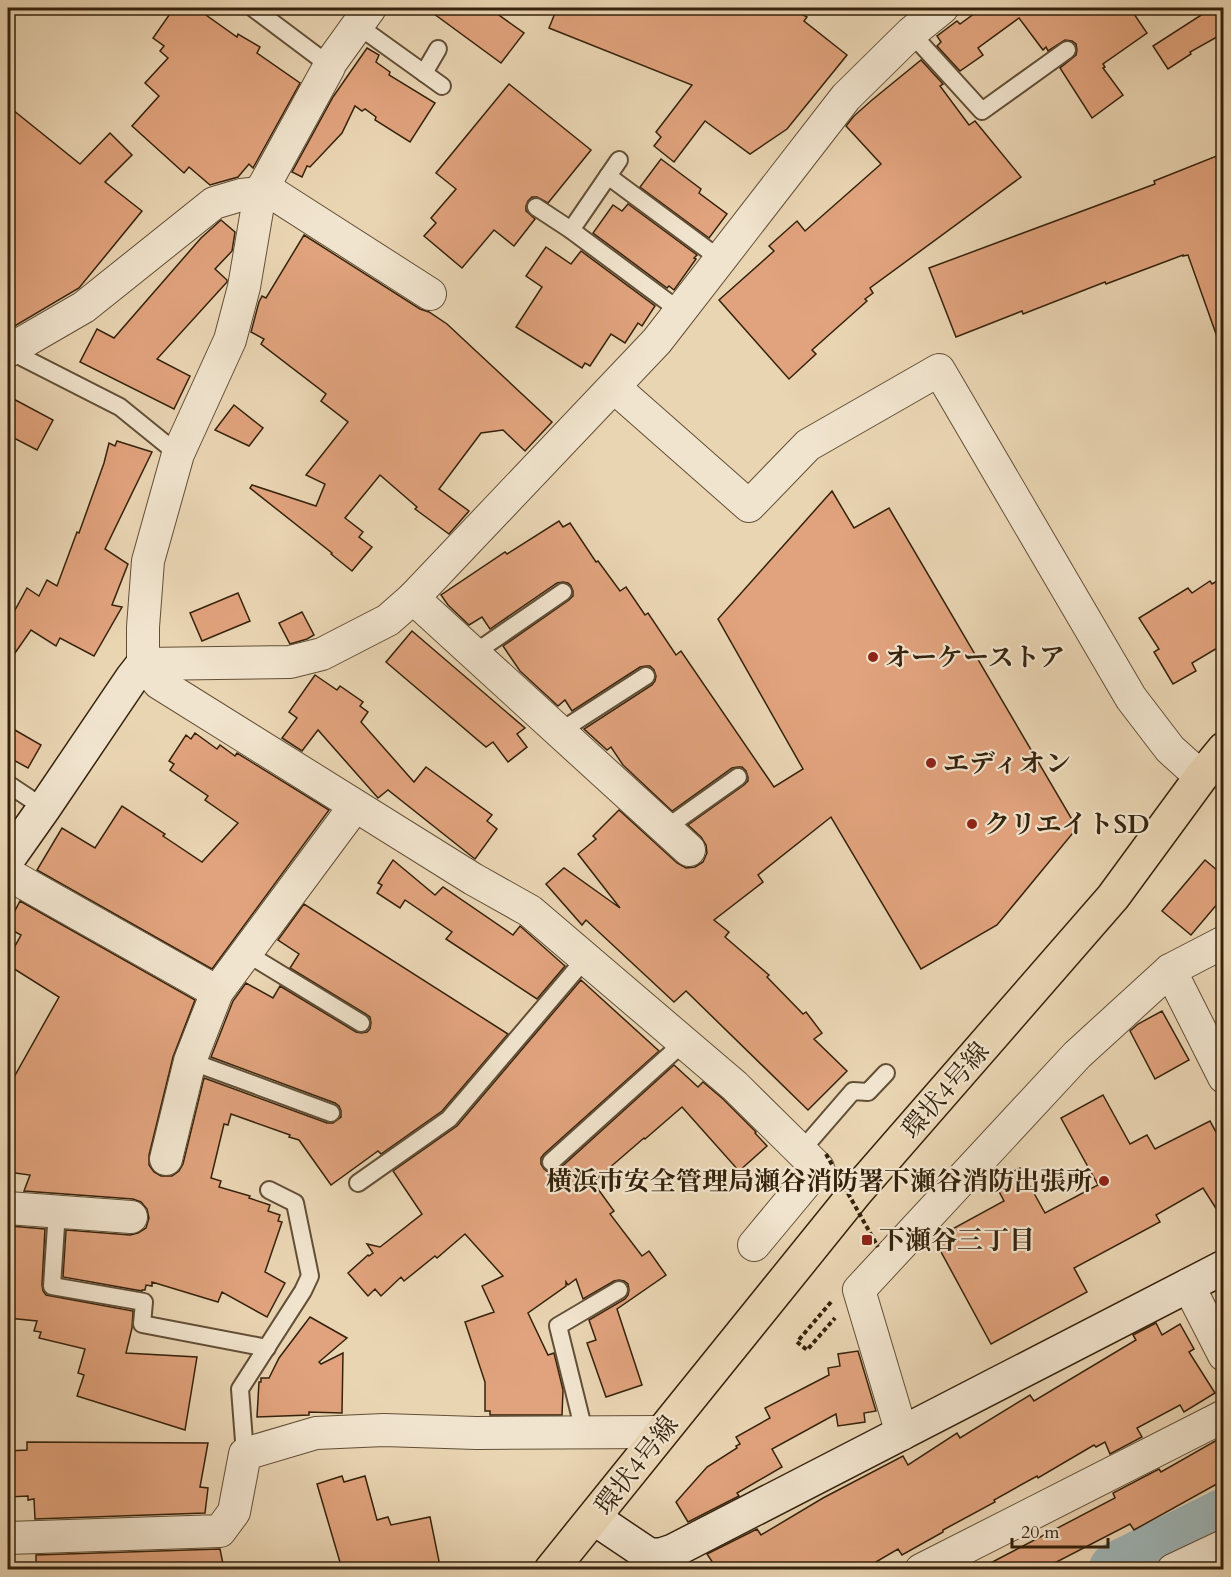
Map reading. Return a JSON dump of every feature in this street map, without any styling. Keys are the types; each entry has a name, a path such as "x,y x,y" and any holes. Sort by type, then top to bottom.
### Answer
{"main road":[{"name":"環状4号線","path":"551,1569 856,1192 1113,897 1224,749"}],"street":[{"path":"8,859 132,678 144,664 290,662 322,654 388,620 413,598 657,341 846,97 911,33 942,8"},
{"path":"363,16 329,65 262,190 244,287 230,340 177,454 148,561 143,627 144,664 159,683 472,879 530,910 813,1152 818,1168 754,1245"},
{"path":"9,351 84,307 214,204 262,190 430,294"},
{"path":"614,387 749,506 808,445 939,370 1131,698 1170,749 1201,777"},
{"path":"413,598 689,850"},
{"path":"166,1159 190,1061 217,992 355,806"},
{"path":"8,874 217,992"},
{"path":"902,1434 859,1290 1077,1055 1170,970 1224,942"},
{"path":"1170,970 1224,1077"},
{"path":"8,1208 131,1217"},
{"path":"594,1518 649,1555 668,1562 673,1551 1224,1267"},
{"path":"1188,1285 1224,1355"},
{"path":"921,1569 1224,1416"},
{"path":"8,1538 220,1532 234,1512 245,1454 316,1433 384,1430 477,1433 661,1432"},
{"path":"1173,1569 1224,1546"}],"lane":[{"path":"253,8 329,65"},
{"path":"363,16 424,73 442,86"},
{"path":"911,33 982,111 1068,50"},
{"path":"424,73 438,49"},
{"path":"571,230 619,160"},
{"path":"608,177 720,259"},
{"path":"536,207 571,230 680,311"},
{"path":"9,351 120,407 177,454"},
{"path":"473,654 563,592"},
{"path":"560,732 646,676"},
{"path":"666,828 738,777"},
{"path":"8,784 44,808"},
{"path":"246,953 361,1023"},
{"path":"358,1183 448,1119 585,959"},
{"path":"551,1162 684,1042"},
{"path":"190,1061 331,1113"},
{"path":"813,1152 853,1091 868,1092 886,1073"},
{"path":"245,1454 240,1389 303,1291 310,1276 294,1203 269,1190"},
{"path":"57,1211 52,1286 144,1302 142,1324 267,1347"},
{"path":"584,1431 558,1326 619,1290"}],"path":[{"path":"813,1152 878,1247"},
{"path":"797,1341 807,1350"}],"building":[{"path":"174,8 196,8 237,37 238,34 260,47 257,53 300,83 253,168 249,164 238,177 210,185 189,167 184,173 132,126 159,96 145,83 168,58 160,51 164,46 153,38"},
{"path":"426,8 489,8 524,33 501,63"},
{"path":"557,8 790,8 807,17 804,21 847,55 787,129 750,154 705,121 674,162 654,146 661,137 656,132 692,85 549,28"},
{"path":"982,8 1130,8 1147,33 1103,64 1105,67 1103,68 1123,95 1092,118 1060,68 1076,55 1076,44 1065,40 1048,51 1046,47 1043,50 1019,18 978,48 983,55 960,71 937,46 941,42 937,36 957,21 960,24"},
{"path":"1212,8 1224,8 1224,33 1190,52 1191,54 1168,69 1153,46"},
{"path":"367,48 379,55 376,62 390,72 389,75 435,103 410,142 375,120 376,117 365,109 362,111 355,106 342,133 310,167 307,166 302,177 292,172 333,97"},
{"path":"921,60 943,84 940,86 969,125 975,121 1021,177 870,288 873,293 865,299 867,301 812,350 816,354 789,379 719,300 774,251 769,246 797,221 805,231 881,164 846,126 872,100"},
{"path":"509,84 591,150 548,203 537,197 532,197 528,201 526,211 535,219 514,246 494,230 462,268 424,236 436,223 431,218 456,189 436,173"},
{"path":"8,106 80,164 110,133 132,155 105,182 142,211 79,288 8,330"},
{"path":"1224,153 1224,344 1220,345 1188,255 1106,284 1105,282 1023,314 1022,311 956,337 929,268 1155,184 1154,181"},
{"path":"661,159 701,189 699,193 727,214 709,238 640,187"},
{"path":"628,204 697,255 674,290 669,286 667,288 593,233 613,205 622,211"},
{"path":"221,220 235,232 232,251 215,269 227,282 157,359 190,376 174,409 80,362 97,329 114,338 201,238"},
{"path":"304,235 447,324 552,422 525,451 503,430 481,433 439,489 469,511 449,534 415,509 417,507 380,475 345,518 363,532 359,537 372,547 352,571 250,488 252,485 316,506 325,484 306,475 348,422 321,401 326,394 261,344 264,339 251,332 262,296 266,298"},
{"path":"546,247 571,264 581,251 655,306 642,326 638,323 625,343 611,334 590,366 585,363 582,368 516,327 542,287 526,276"},
{"path":"8,396 53,420 37,450 8,435"},
{"path":"234,405 263,428 249,446 215,430"},
{"path":"117,441 152,452 105,549 128,564 112,605 122,607 94,656 60,638 56,646 31,630 8,663 8,623 27,588 39,596 47,580 57,586 77,532 79,533 109,443 115,446"},
{"path":"832,491 854,528 889,508 1077,828 997,925 921,969 831,817 758,875 763,882 714,920 729,932 725,937 769,975 767,977 803,1014 806,1012 822,1033 814,1039 847,1071 808,1110 686,991 674,1002 586,920 582,925 546,884 564,868 620,908 578,854 596,839 593,836 619,810 677,863 686,868 695,867 703,862 707,853 706,845 688,825 744,785 748,781 746,771 742,767 732,768 672,811 623,765 611,747 607,750 584,729 652,685 656,676 650,666 640,667 572,711 565,700 558,706 520,671 503,646 569,600 573,596 573,591 568,583 557,583 490,629 482,617 469,625 441,595 505,552 507,554 559,521 563,527 570,523 596,562 598,561 620,591 626,587 645,615 648,613 676,655 681,651 774,787 803,769 718,619"},
{"path":"1224,577 1224,644 1192,663 1196,671 1173,684 1154,652 1159,649 1139,618 1188,588 1192,593 1210,581 1212,584"},
{"path":"238,593 250,621 202,641 190,613"},
{"path":"302,612 314,635 290,644 279,623"},
{"path":"412,631 525,728 517,734 527,747 508,762 493,742 486,747 386,662"},
{"path":"315,675 337,690 340,686 363,702 360,706 368,712 361,722 414,782 426,767 492,815 487,821 497,829 475,859 388,790 378,798 318,730 302,751 282,738 297,718 289,712"},
{"path":"8,726 41,745 28,768 8,757"},
{"path":"195,733 217,749 220,745 235,756 237,753 329,810 212,969 37,870 62,828 95,848 122,806 202,862 238,823 205,800 208,796 170,770 174,764 169,761 186,735 191,739"},
{"path":"393,860 435,895 443,887 513,935 520,926 565,966 537,999 446,939 452,932 405,900 400,908 377,893 382,885 378,883"},
{"path":"1205,860 1224,876 1224,896 1191,935 1162,911"},
{"path":"20,901 195,1000 173,1057 149,1155 149,1165 161,1176 172,1176 183,1164 204,1078 327,1123 333,1123 341,1117 339,1106 335,1103 211,1057 233,1001 246,983 273,998 280,986 356,1032 367,1032 370,1029 370,1017 290,968 299,954 278,940 304,904 508,1034 442,1111 381,1154 378,1151 331,1185 299,1140 231,1114 228,1125 224,1124 211,1178 221,1181 219,1187 250,1196 249,1198 270,1205 268,1211 280,1215 278,1221 282,1222 265,1272 285,1283 267,1317 222,1292 218,1302 152,1282 152,1286 146,1285 145,1290 142,1291 63,1277 66,1230 130,1235 146,1228 149,1218 147,1209 141,1202 133,1199 24,1191 30,1175 8,1172 8,1075 14,1077 59,997 8,965 8,959 21,935 8,928 8,924"},
{"path":"581,980 659,1051 544,1154 541,1164 544,1169 548,1172 558,1170 674,1065 698,1087 703,1082 723,1099 767,1146 739,1171 682,1107 593,1182 614,1211 610,1214 642,1256 649,1251 666,1275 617,1309 642,1385 606,1397 587,1343 596,1340 589,1320 625,1299 629,1290 628,1284 624,1281 614,1281 583,1299 576,1279 568,1285 566,1282 566,1286 528,1313 548,1355 554,1353 563,1390 562,1415 490,1415 490,1411 485,1411 485,1382 465,1322 494,1312 482,1286 503,1276 465,1234 437,1258 435,1256 404,1281 401,1277 381,1296 375,1289 368,1296 348,1273 373,1253 367,1244 380,1247 422,1214 393,1171 457,1126"},
{"path":"1162,1011 1189,1060 1155,1079 1130,1031"},
{"path":"1103,1095 1130,1144 1147,1135 1155,1149 1210,1121 1224,1147 1224,1221 1203,1188 1156,1215 1160,1222 1074,1268 1087,1292 991,1344 934,1239 1004,1201 994,1182 1020,1168 1045,1213 1098,1185 1061,1118"},
{"path":"10,1226 45,1229 42,1285 46,1295 133,1311 132,1328 126,1353 197,1357 185,1430 77,1396 84,1375 78,1373 85,1349 39,1338 41,1332 34,1331 37,1321 8,1318 8,1232"},
{"path":"310,1317 347,1338 319,1362 321,1364 343,1353 342,1413 309,1412 309,1415 257,1417 261,1378 269,1378 279,1358"},
{"path":"1156,1323 1162,1335 1180,1324 1194,1349 1189,1352 1215,1393 1184,1412 1180,1405 1137,1428 1142,1437 1110,1454 1105,1442 1096,1447 1094,1445 1038,1478 1037,1476 994,1500 995,1502 902,1555 898,1549 864,1569 717,1569 707,1554 757,1529 761,1535 823,1498 903,1456 908,1465 957,1433 960,1438 1030,1395 1034,1401 1136,1340 1133,1335"},
{"path":"858,1351 876,1411 864,1413 865,1422 838,1426 836,1414 772,1449 782,1467 737,1493 739,1496 688,1522 676,1502 707,1467 737,1448 736,1446 740,1444 736,1437 770,1418 765,1408 829,1375 828,1368 840,1366 838,1354"},
{"path":"1224,1436 1224,1480 1134,1530 1130,1524 1043,1569 979,1569 1115,1498 1113,1493 1159,1469 1161,1472"},
{"path":"27,1442 208,1443 200,1487 208,1488 205,1513 35,1519 34,1499 28,1500 28,1496 8,1497 8,1451 27,1450"},
{"path":"342,1476 344,1482 365,1476 377,1520 388,1517 391,1525 430,1517 440,1566 419,1569 342,1569 317,1484"},
{"path":"220,1549 224,1569 36,1569 36,1555"}],"waterway":[{"path":"1117,1570 1224,1517"}],"place":[{"name":"オーケーストア","path":"873,657"},
{"name":"エディオン","path":"931,763"},
{"name":"クリエイトSD","path":"972,824"},
{"name":"横浜市安全管理局瀬谷消防署下瀬谷消防出張所","path":"1104,1181"},
{"name":"下瀬谷三丁目","path":"867,1240"}]}
